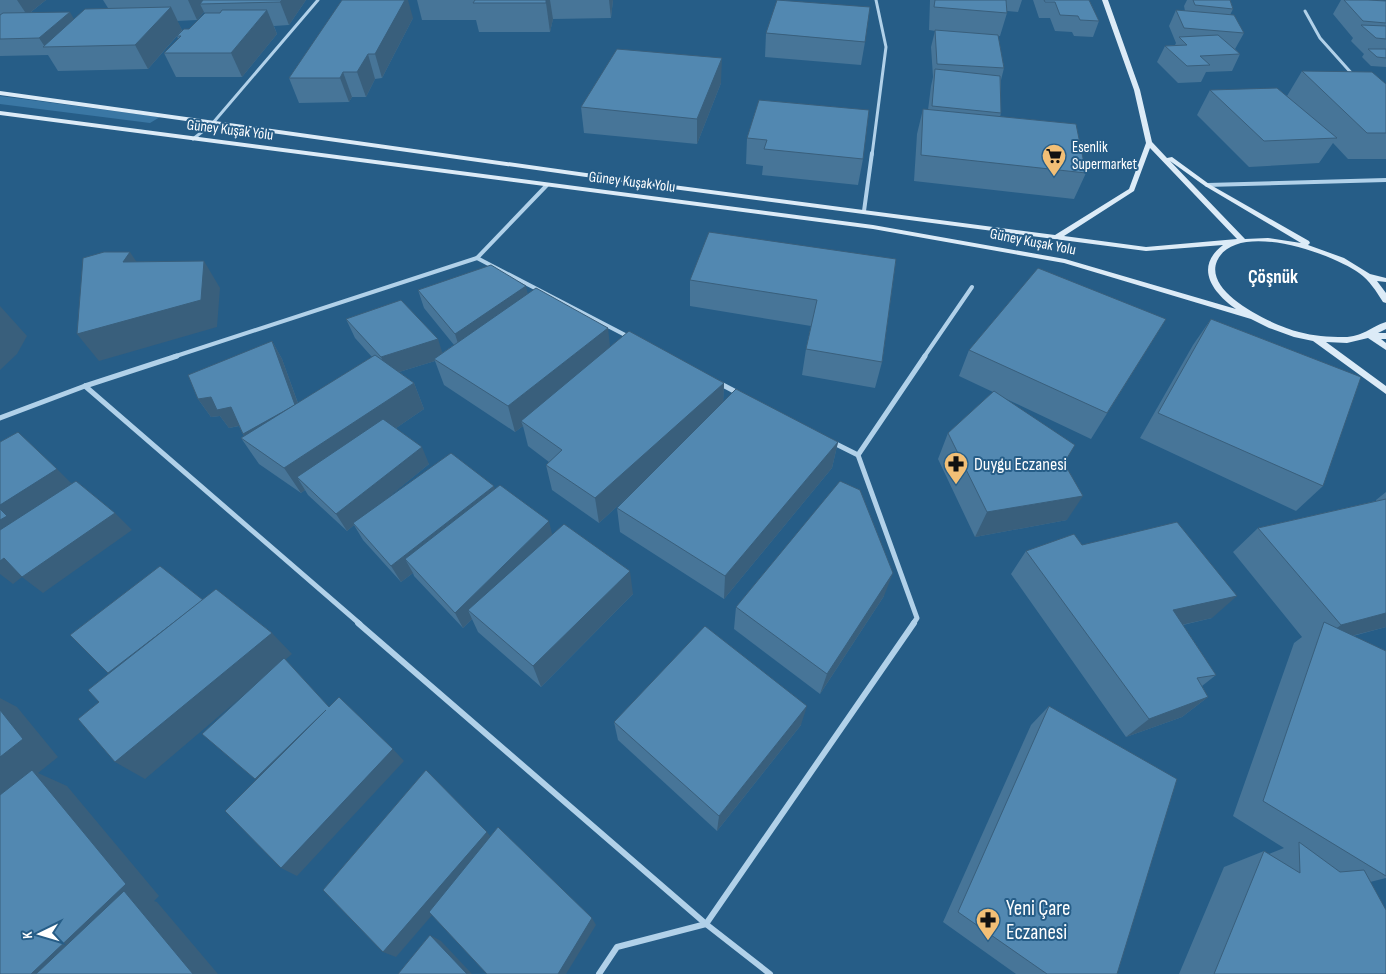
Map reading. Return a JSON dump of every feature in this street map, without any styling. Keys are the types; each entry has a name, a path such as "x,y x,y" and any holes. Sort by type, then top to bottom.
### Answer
{"main road":[{"path":"1105,0 1137,90 1149,144 1243,241 1225,247 1214,256 1211,270 1216,285 1226,296 1253,317 1282,330 1315,338 1346,341 1370,336 1386,336"},
{"name":"Güney Kuşak Yolu","path":"0,93 100,106 212,124 1146,249 1266,239 1318,250"},
{"name":"Güney Kuşak Yolu","path":"0,113 873,227 1065,261 1253,317"},
{"path":"1149,144 1207,185 1318,250 1344,261 1366,276 1383,293 1386,300"},
{"path":"1057,236 1132,190 1149,144"},
{"path":"1366,276 1386,280"},
{"path":"1370,336 1386,324"},
{"path":"1370,336 1386,347"},
{"path":"1315,338 1386,391"}],"street":[{"path":"194,139 212,124 318,0"},
{"path":"864,210 886,47 876,0"},
{"path":"1305,10 1320,38 1361,82"},
{"path":"1207,185 1386,180"},
{"path":"0,418 85,386 477,258 547,185"},
{"path":"477,258 636,340"},
{"path":"858,455 972,287"},
{"path":"716,382 742,395"},
{"path":"85,386 706,924 770,974"},
{"path":"599,974 617,947 706,924 917,618 858,455 822,437"}],"shaded area":[{"path":"0,96 160,117 150,123 0,104"}],"building":[{"path":"203,0 282,0 280,2 200,4"},
{"path":"342,0 405,0 375,54 368,54 357,72 343,72 340,78 289,78"},
{"path":"475,0 546,0 546,3 473,3"},
{"path":"777,0 870,7 865,42 766,33"},
{"path":"935,0 1006,0 1007,13 934,7"},
{"path":"1044,0 1089,0 1099,21 1080,20 1078,16 1060,15 1055,2 1045,2"},
{"path":"1193,0 1230,0 1233,9 1195,5"},
{"path":"1344,0 1386,1 1386,23 1363,21"},
{"path":"171,7 135,45 43,47 85,9"},
{"path":"222,10 267,10 231,53 164,53 181,36 177,36 184,29 189,29 205,13 220,13"},
{"path":"1176,10 1234,15 1244,33 1184,28"},
{"path":"70,12 39,38 0,39 0,15 3,13"},
{"path":"1361,25 1386,26 1386,39 1376,38"},
{"path":"935,30 998,35 1004,68 937,64"},
{"path":"1218,35 1240,54 1200,56 1210,65 1187,66 1165,46 1187,45 1179,37"},
{"path":"617,49 722,58 697,119 581,107"},
{"path":"1368,49 1386,49 1386,58 1377,57"},
{"path":"935,69 1000,76 1001,113 932,106"},
{"path":"1302,71 1372,72 1386,84 1386,133 1367,133"},
{"path":"1277,88 1337,138 1264,141 1210,90"},
{"path":"759,100 869,110 863,159 764,149 767,140 747,138"},
{"path":"923,109 1076,124 1086,173 921,155"},
{"path":"709,232 896,259 882,362 806,349 817,300 690,280"},
{"path":"104,252 130,252 123,262 204,261 201,300 77,334 83,258"},
{"path":"491,265 526,286 455,334 418,290"},
{"path":"1038,268 1166,319 1107,413 969,350"},
{"path":"536,288 608,328 508,406 434,359"},
{"path":"401,300 438,339 381,357 346,319"},
{"path":"1211,319 1361,377 1323,486 1158,413"},
{"path":"629,331 724,383 595,498 546,465 562,450 521,421"},
{"path":"272,341 295,405 243,434 231,407 217,410 211,397 198,399 188,375"},
{"path":"375,355 414,383 284,468 241,438"},
{"path":"736,389 838,442 725,576 617,508"},
{"path":"994,391 1075,445 1064,463 1083,496 987,512 948,433"},
{"path":"383,419 422,447 336,514 297,477"},
{"path":"18,432 57,469 0,505 0,442"},
{"path":"451,453 494,486 391,566 353,523"},
{"path":"76,481 115,513 22,577 4,558 0,561 0,530"},
{"path":"840,481 860,490 893,573 827,674 736,607"},
{"path":"500,485 549,521 455,613 405,559"},
{"path":"1386,499 1386,613 1341,625 1258,528"},
{"path":"0,509 7,516 0,520"},
{"path":"1177,522 1237,596 1173,610 1216,675 1197,678 1208,697 1149,719 1026,551 1074,534 1082,545"},
{"path":"564,524 630,571 533,666 468,610"},
{"path":"160,566 203,600 108,673 70,635"},
{"path":"216,589 272,633 115,762 78,719 99,702 88,690"},
{"path":"1324,622 1386,651 1386,876 1263,801"},
{"path":"705,626 807,706 719,816 614,722"},
{"path":"284,658 329,707 339,697 393,749 281,868 225,811 326,710 255,779 202,734"},
{"path":"1049,706 1177,779 1117,974 1047,974 958,912"},
{"path":"0,710 23,739 0,757"},
{"path":"32,770 126,884 31,974 0,974 0,795"},
{"path":"426,770 487,832 383,952 323,890"},
{"path":"498,827 592,918 558,974 487,974 429,912"},
{"path":"1299,842 1340,872 1364,870 1386,910 1386,974 1214,974 1264,851 1300,873"},
{"path":"124,891 193,974 36,974"},
{"path":"430,935 467,974 398,974"}],"place":[{"name":"Esenlik Supermarket","path":"1054,177"},
{"name":"Duygu Eczanesi","path":"956,485"},
{"name":"Yeni Çare Eczanesi","path":"988,941"}],"district":[{"name":"Çöşnük","path":"1273,277"}]}
